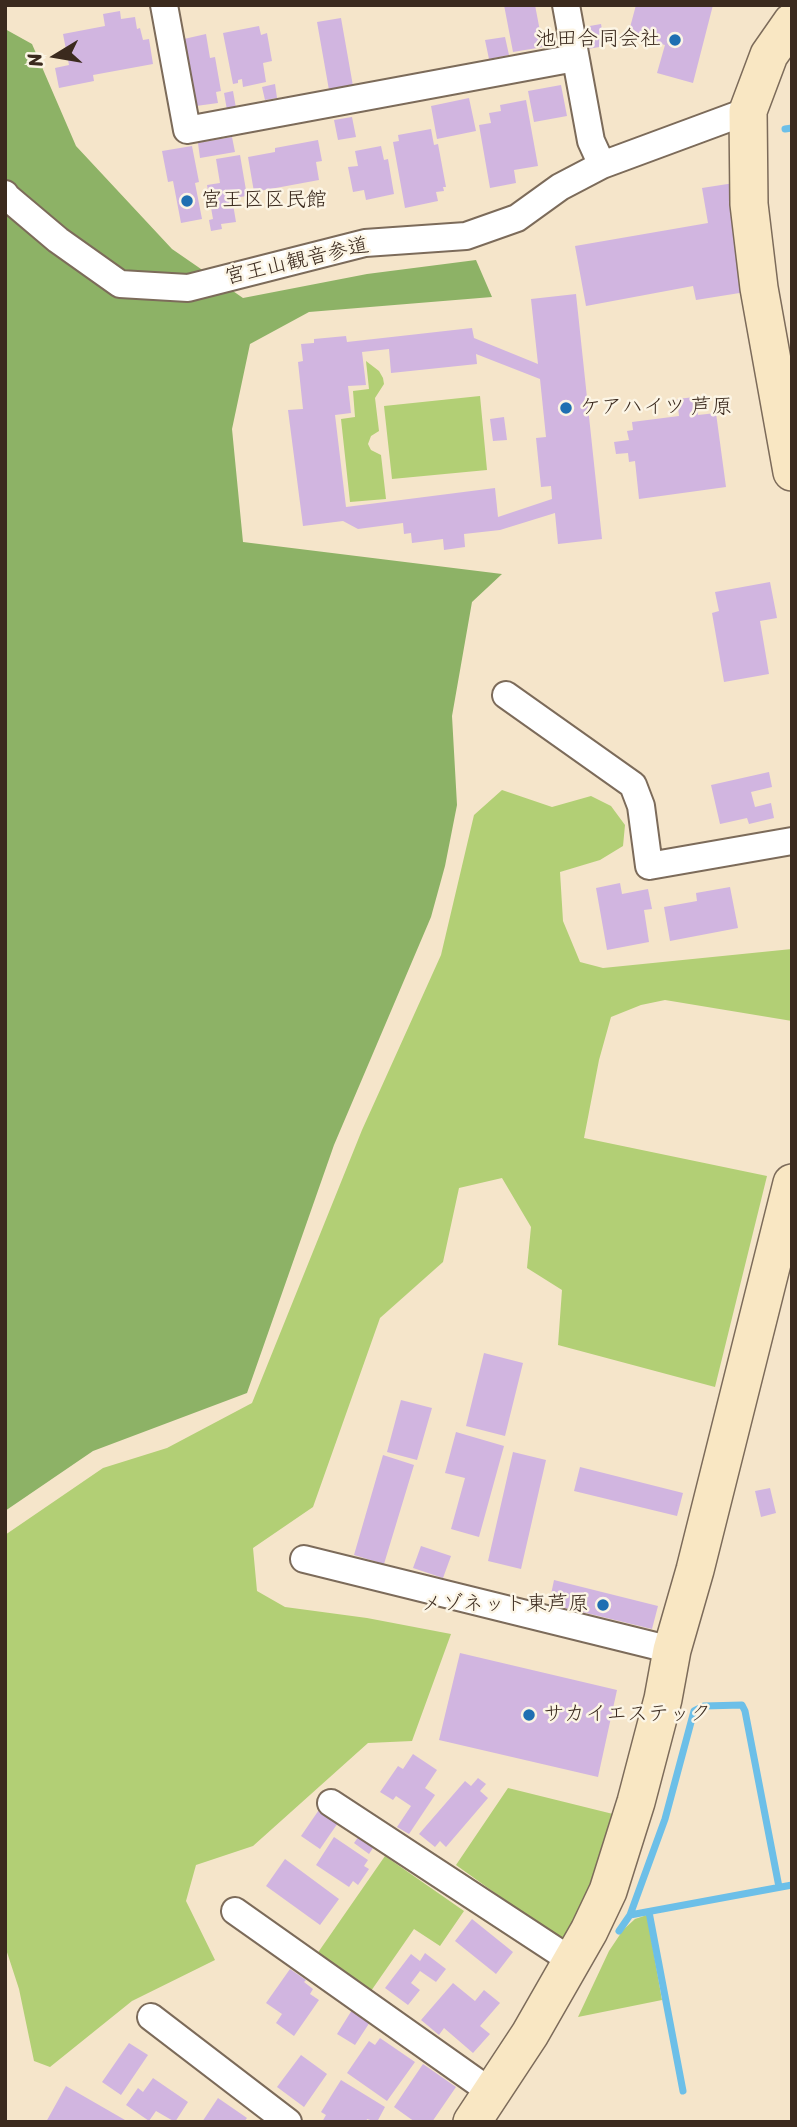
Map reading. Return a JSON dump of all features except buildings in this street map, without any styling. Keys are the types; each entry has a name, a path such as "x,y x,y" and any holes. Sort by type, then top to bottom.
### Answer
{"street":[{"path":"164,5 187,130 575,58"},
{"path":"565,5 591,141 602,165"},
{"path":"792,22 769,55 748,111 749,204 756,264 792,471"},
{"name":"宮王山観音参道","path":"5,194 58,240 120,284 188,288 365,243 466,236 517,218 560,187 602,165 748,111"},
{"path":"506,695 633,785 641,806 649,866 792,841"},
{"path":"235,1911 482,2107 530,2034 608,1891 663,1699 673,1650 792,1182"},
{"path":"304,1559 673,1650"},
{"path":"331,1803 572,1961"},
{"path":"151,2017 288,2122"}],"green space":[{"path":"5,29 32,44 76,146 172,249 243,298 367,274 476,260 492,297 309,312 250,344 232,429 243,542 502,574 472,602 452,716 457,805 445,866 431,917 334,1145 247,1393 93,1451 5,1511"},
{"path":"366,361 379,371 384,384 375,398 379,431 371,436 368,444 371,450 381,455 386,499 350,502 341,419 355,417 353,391 369,389"},
{"path":"480,396 487,470 392,479 384,406"},
{"path":"502,790 552,807 591,796 611,806 625,825 623,846 600,860 560,872 563,921 580,962 603,968 792,949 792,1021 665,1000 641,1005 611,1017 599,1060 584,1138 767,1176 715,1387 558,1345 562,1290 527,1268 531,1227 502,1178 459,1188 443,1262 380,1318 313,1507 253,1548 257,1591 285,1607 367,1618 451,1634 412,1741 368,1743 253,1846 196,1865 186,1901 215,1960 132,2001 50,2067 34,2061 19,1989 5,1946 5,1535 103,1468 167,1448 252,1403 362,1130 441,955 474,815"},
{"path":"508,1788 617,1815 591,1897 566,1944 456,1865"},
{"path":"385,1856 464,1911 440,1946 414,1929 371,1991 317,1954"},
{"path":"647,1915 662,2000 578,2017 609,1951 623,1930 635,1919"}],"waterway":[{"path":"785,129 792,128"},
{"path":"630,1915 665,1819 694,1711 704,1706 742,1705 745,1711 779,1887"},
{"path":"619,1931 630,1915 792,1885"},
{"path":"649,1912 683,2091"}],"place":[{"name":"池田合同会社","path":"675,40"},
{"name":"宮王区区民館","path":"187,201"},
{"name":"ケアハイツ 芦原","path":"566,408"},
{"name":"メゾネット東芦原","path":"603,1605"},
{"name":"サカイエステック","path":"529,1715"}]}
